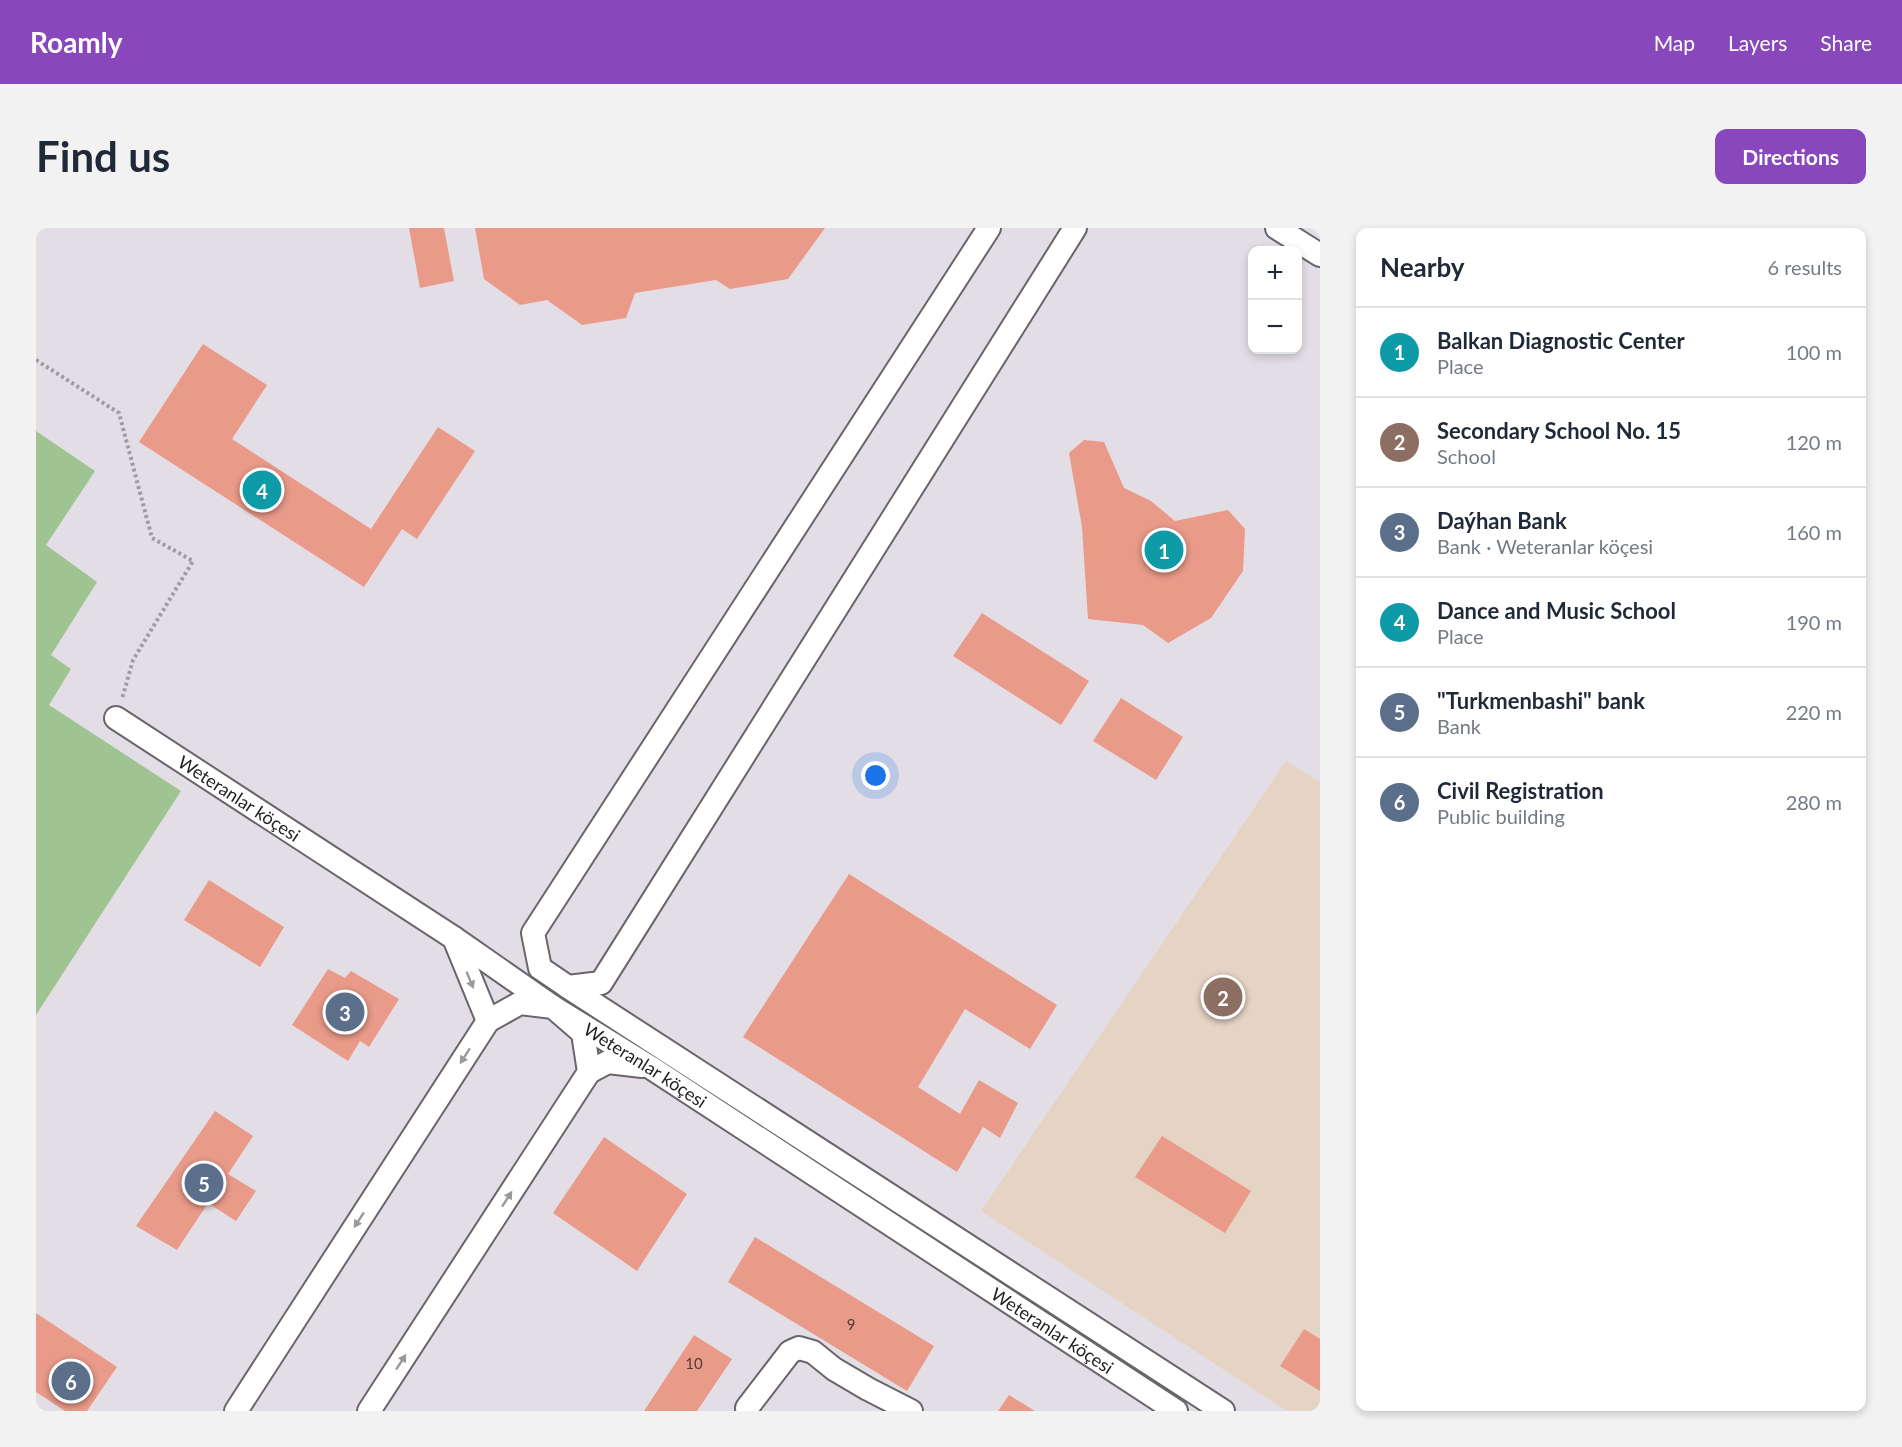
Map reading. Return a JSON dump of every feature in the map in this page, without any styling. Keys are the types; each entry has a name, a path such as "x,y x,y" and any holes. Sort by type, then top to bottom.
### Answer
{"street":[{"path":"989,228 533,933 540,968 1223,1411"},
{"path":"568,987 601,983 1075,228"},
{"path":"1277,228 1320,255"},
{"name":"Weteranlar köçesi","path":"116,718 454,938 553,1007 650,1067 1176,1411"},
{"path":"454,938 488,1021"},
{"path":"236,1411 488,1021 520,1003 553,1007 583,1033 589,1072"},
{"path":"369,1411 589,1072 608,1062 650,1067"},
{"path":"747,1408 790,1352 799,1348 813,1352 851,1379 911,1411"}],"path":[{"path":"36,360 119,413 152,538 193,561 133,660 116,718"}],"shaded area":[{"path":"1286,761 1320,782 1320,1411 1287,1411 981,1211"}],"green space":[{"path":"36,431 95,471 46,545 97,582 51,655 71,669 49,705 181,791 36,1015"}],"building":[{"path":"409,228 444,228 454,281 420,288"},
{"path":"475,228 825,228 788,279 730,289 716,280 635,293 626,318 582,325 547,300 520,305 484,279"},
{"path":"203,344 267,385 232,439 371,529 438,427 475,451 417,539 402,529 364,587 139,442"},
{"path":"1084,440 1104,442 1124,488 1151,501 1175,521 1228,510 1245,529 1243,571 1211,618 1168,643 1143,625 1088,619 1082,527 1069,453"},
{"path":"982,613 1089,681 1061,725 953,656"},
{"path":"1121,698 1183,737 1156,780 1093,741"},
{"path":"849,874 1057,1005 1030,1049 965,1009 918,1087 960,1114 979,1080 1018,1103 1000,1138 983,1127 957,1172 743,1037"},
{"path":"209,880 284,927 260,967 184,920"},
{"path":"328,969 345,978 351,971 399,999 369,1047 360,1041 348,1061 292,1025"},
{"path":"215,1111 253,1136 228,1174 256,1191 236,1221 208,1203 177,1250 136,1226"},
{"path":"1162,1136 1251,1191 1225,1233 1135,1177"},
{"path":"604,1137 687,1194 637,1271 553,1213"},
{"path":"755,1237 934,1346 907,1391 728,1282"},
{"path":"36,1313 117,1367 87,1411 65,1411 36,1392"},
{"path":"1304,1329 1320,1339 1320,1391 1280,1366"},
{"path":"694,1335 732,1359 697,1411 644,1411"},
{"path":"1009,1395 1035,1411 998,1411"}],"place":[{"name":"Dance and Music School","path":"262,490"},
{"name":"Balkan Diagnostic Center","path":"1164,550"},
{"name":"Secondary School No. 15","path":"1223,997"},
{"name":"Daýhan Bank","path":"345,1012"},
{"name":"\"Turkmenbashi\" bank","path":"204,1183"},
{"name":"Civil Registration","path":"71,1381"}]}
